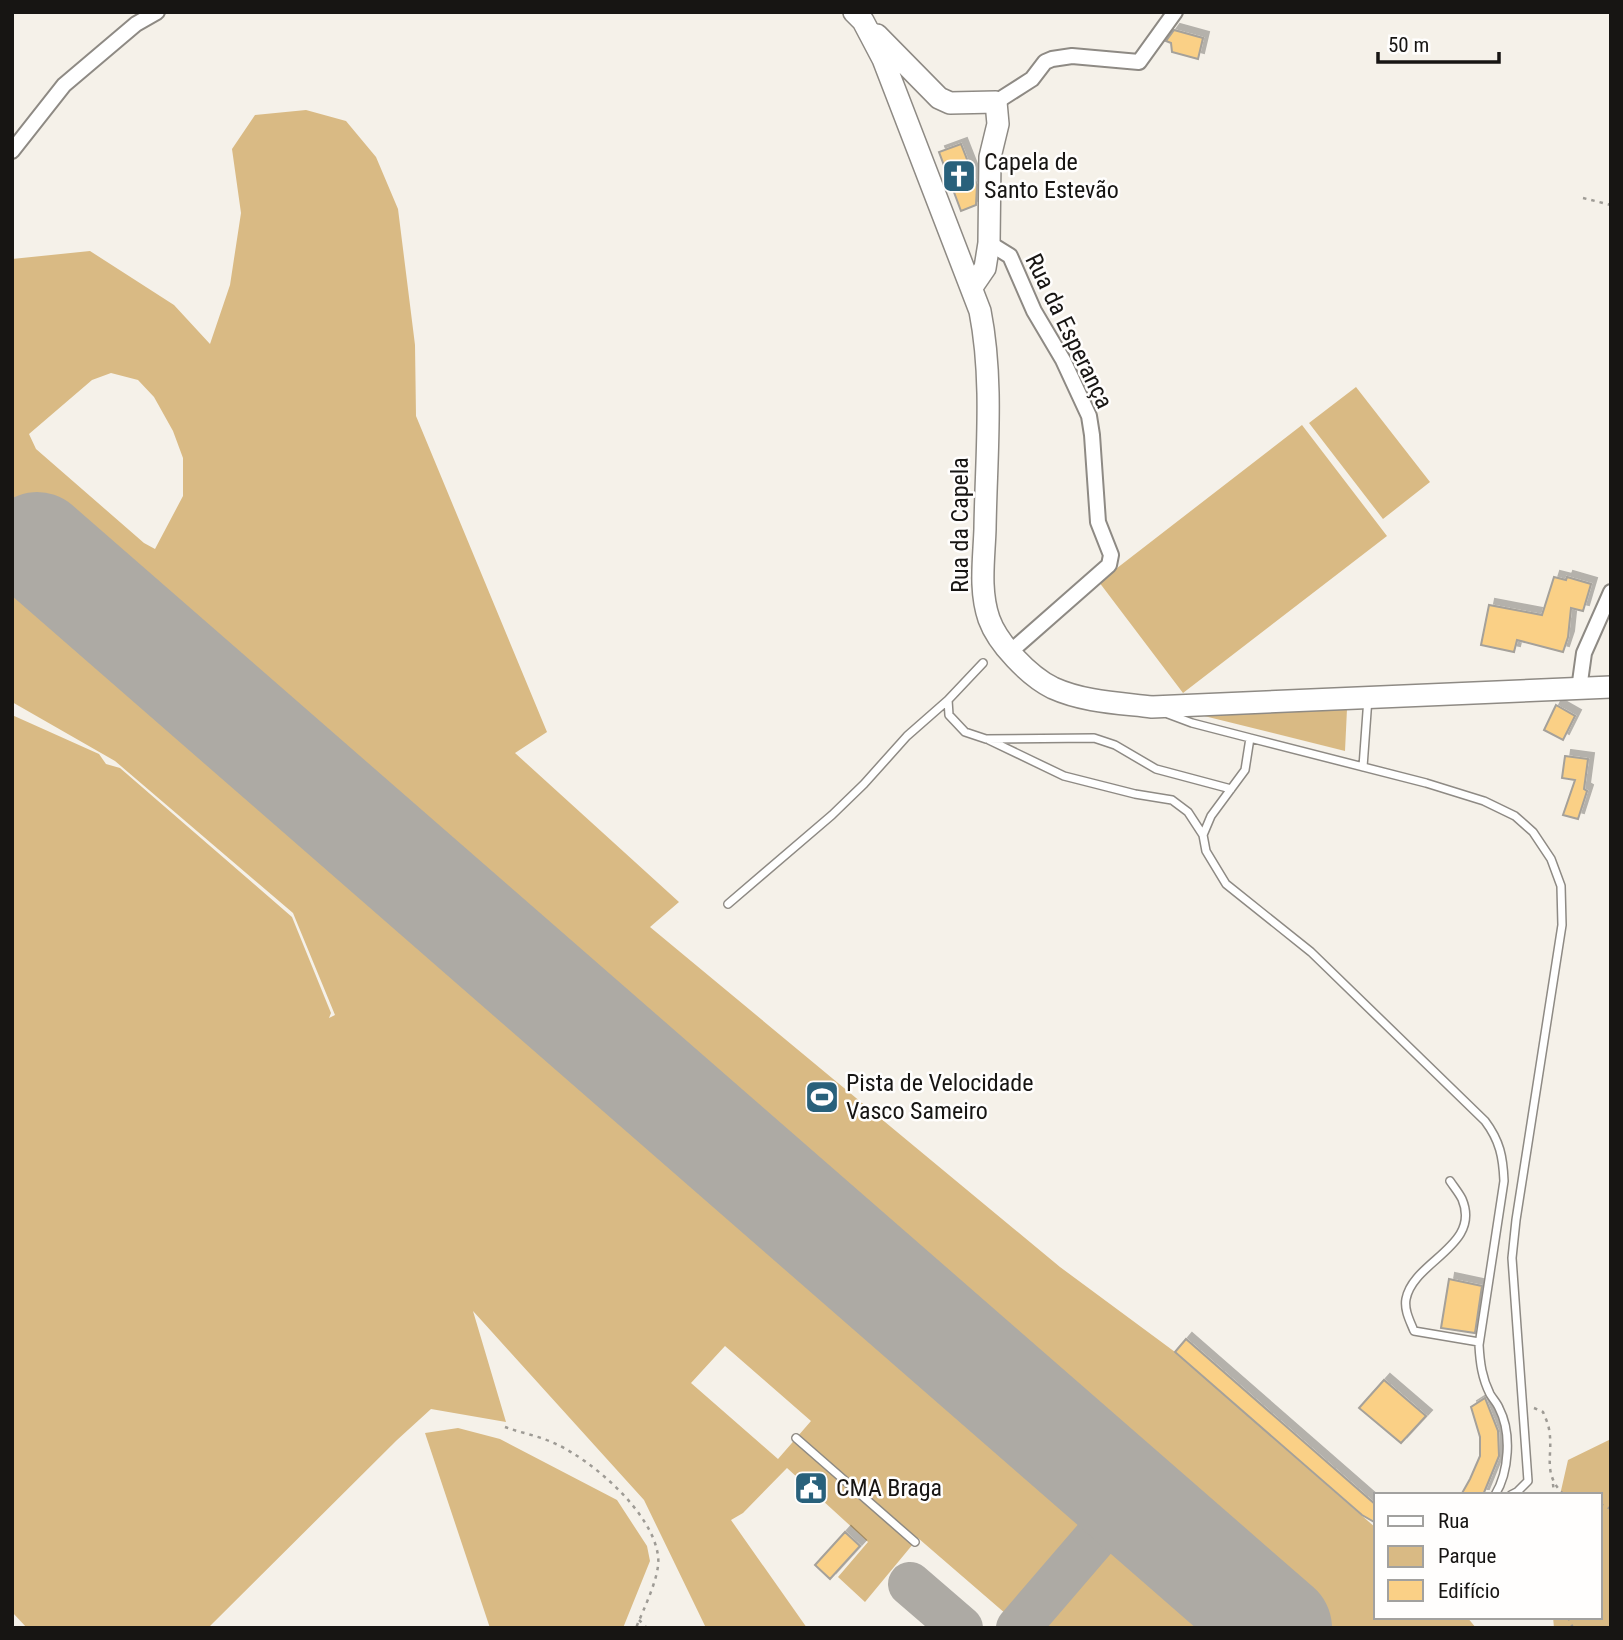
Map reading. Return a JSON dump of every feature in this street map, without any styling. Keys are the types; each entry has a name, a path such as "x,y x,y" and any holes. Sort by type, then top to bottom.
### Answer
{"street":[{"path":"12,151 64,85 136,24 157,12"},
{"path":"859,17 940,98 950,103 996,102 1032,79 1045,62 1052,59 1072,56 1139,62 1175,12"},
{"name":"Rua da Capela","path":"859,17 883,59 980,311 985,334 988,383 983,595 997,636 1010,652 1052,687 1089,700 1146,706 1611,687"},
{"path":"972,287 985,268 989,243 990,157 998,124 996,102"},
{"name":"Rua da Esperança","path":"989,243 1010,256 1034,311 1063,360 1089,416 1098,522 1111,555 1109,565 1010,652"},
{"path":"1579,689 1584,653 1611,592"}],"lane":[{"path":"728,904 832,815 907,736 948,700 983,663"},
{"path":"1363,767 1368,698"},
{"path":"948,700 949,715 965,732 986,738 1065,776 1135,794 1172,800 1188,812 1203,835 1206,851 1226,884 1311,952 1485,1121 1497,1137 1503,1158 1504,1181 1479,1342 1480,1366 1491,1396 1500,1409 1506,1441 1504,1475 1496,1493"},
{"path":"1146,706 1192,723 1484,801 1515,816 1533,832 1551,859 1561,886 1562,925 1512,1258 1528,1481 1515,1493"},
{"path":"986,738 1094,738 1115,745 1156,769 1231,789"},
{"path":"1203,835 1211,816 1245,770 1250,738"},
{"path":"1450,1181 1463,1200 1465,1217 1462,1232 1411,1286 1406,1300 1408,1316 1414,1331 1479,1342"},
{"path":"796,1438 915,1542"}],"path":[{"path":"1583,198 1611,205"},
{"path":"1524,1405 1543,1412 1549,1429 1549,1465 1554,1493"},
{"path":"505,1427 556,1444 597,1470 622,1493 641,1518 659,1557 636,1628"},
{"path":"1553,1484 1561,1493"},
{"path":"639,1620 647,1628"}],"green space":[{"path":"306,110 346,121 376,157 398,209 415,345 416,416 547,732 515,753 679,902 650,927 1060,1267 1175,1352 1374,1526 1374,1619 1469,1619 1476,1628 1320,1628 870,1239 56,522 17,567 1094,1504 1097,1512 1093,1522 1018,1611 1012,1614 1006,1614 918,1538 865,1602 838,1577 868,1542 787,1468 743,1513 731,1520 807,1628 706,1628 644,1500 473,1311 506,1422 431,1409 208,1628 27,1628 12,1612 12,715 99,754 106,764 120,768 292,917 331,1013 329,1018 335,1015 293,913 115,761 12,702 12,259 90,251 174,305 210,344 230,285 241,213 232,149 255,115","holes":["111,373 138,380 154,397 173,431 183,458 183,496 155,549 144,543 36,449 29,434 92,380","725,1346 811,1421 778,1459 691,1383"]},
{"path":"1356,387 1430,482 1383,519 1309,423"},
{"path":"1302,425 1387,536 1183,693 1099,582"},
{"path":"1347,709 1345,751 1192,713"},
{"path":"458,1428 500,1439 617,1500 647,1546 650,1561 623,1628 490,1628 425,1433"},
{"path":"1611,1439 1611,1628 1554,1628 1553,1619 1602,1619 1602,1493 1560,1493 1568,1460"},
{"path":"1119,1531 1126,1532 1237,1628 1034,1628 1111,1536"}],"building":[{"path":"1174,30 1203,38 1198,59 1172,52 1171,43 1166,41"},
{"name":"Capela de Santo Estevão","path":"961,144 977,185 976,205 961,211 939,152"},
{"path":"1554,577 1566,580 1567,577 1591,584 1583,611 1571,608 1568,637 1563,652 1517,640 1514,652 1481,645 1489,605 1542,615"},
{"path":"1556,705 1575,716 1563,740 1544,730"},
{"path":"1565,756 1588,759 1584,789 1587,791 1578,819 1563,815 1575,780 1562,778"},
{"path":"1449,1279 1482,1286 1475,1333 1441,1328"},
{"path":"1186,1339 1374,1503 1374,1522 1362,1515 1175,1352"},
{"path":"1384,1380 1426,1416 1401,1443 1359,1408"},
{"path":"1485,1398 1498,1431 1499,1456 1484,1493 1462,1493 1480,1456 1480,1437 1471,1407"},
{"path":"845,1532 860,1546 830,1579 815,1565"}],"taxiway":[{"path":"1018,1628 1116,1514 1120,1499 1112,1483"},
{"path":"910,1584 961,1628"}],"runway":[{"path":"37,546 1278,1628"}],"place":[{"name":"Capela de Santo Estevão","path":"959,176"},
{"name":"Pista de Velocidade Vasco Sameiro","path":"822,1097"},
{"name":"CMA Braga","path":"811,1488"}]}
